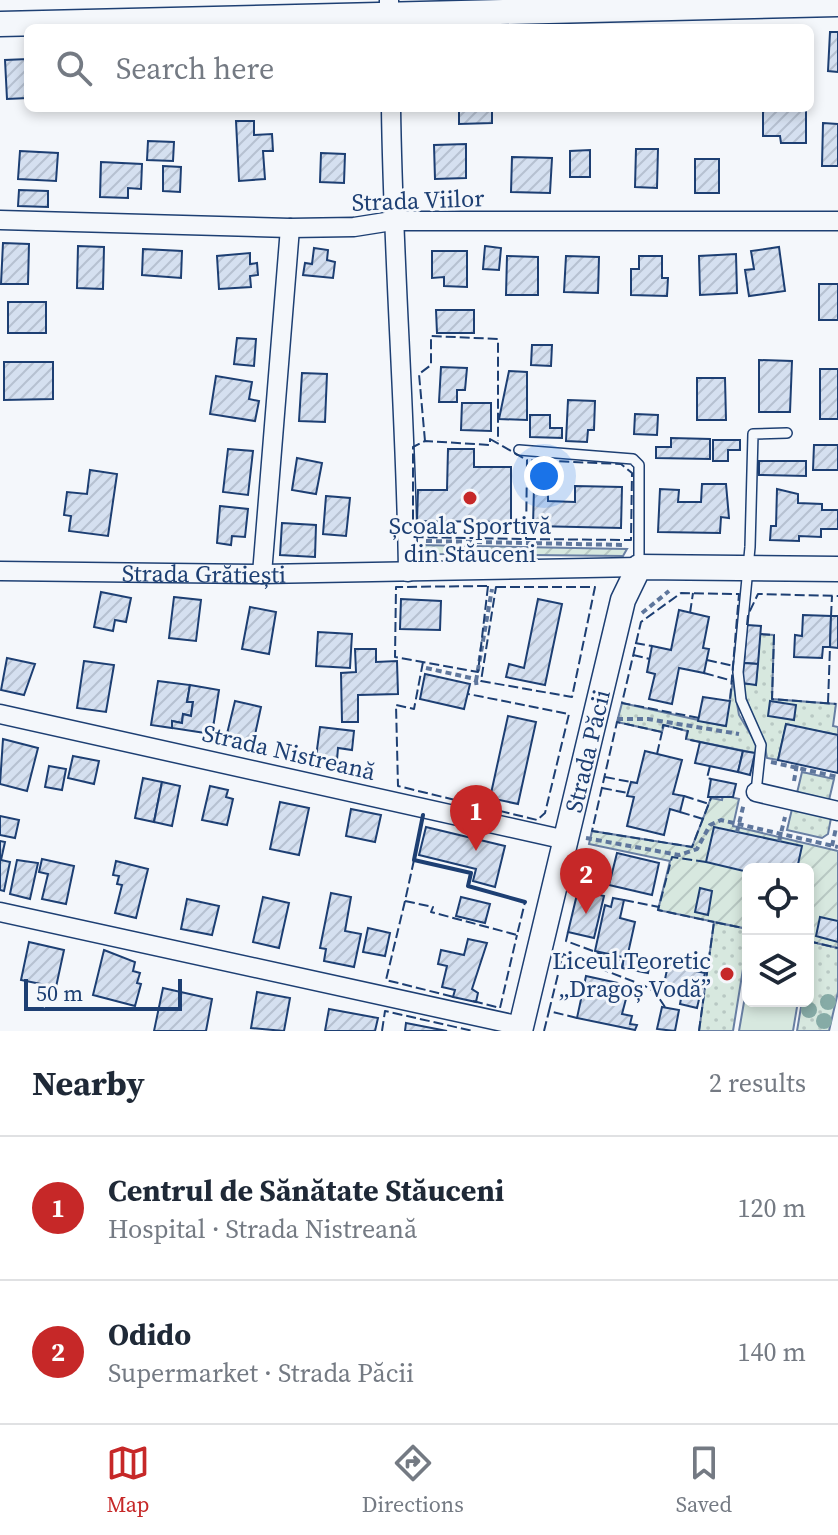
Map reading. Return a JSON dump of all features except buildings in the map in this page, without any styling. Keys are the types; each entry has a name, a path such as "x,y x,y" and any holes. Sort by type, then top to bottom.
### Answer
{"street":[{"path":"0,24 838,4"},
{"path":"391,112 392,221 406,441 408,572"},
{"name":"Strada Viilor","path":"0,220 290,228 354,227 392,221 838,221"},
{"path":"262,574 290,228"},
{"name":"Strada Grătiești","path":"0,571 262,574 639,567 838,569"},
{"name":"Strada Păcii","path":"520,1028 623,600 639,567"},
{"name":"Strada Nistreană","path":"0,714 566,840"},
{"path":"756,792 838,811"},
{"path":"0,912 520,1028"}],"lane":[{"path":"756,792 761,760 757,736 739,691 753,434 787,433"},
{"path":"519,450 633,459 639,465 639,567"}],"path":[{"path":"477,689 494,570"},
{"path":"635,623 673,588"},
{"path":"426,668 476,681"},
{"path":"616,705 613,719 648,719 757,736"},
{"path":"761,760 838,777"},
{"path":"589,823 586,838 679,855 697,849 715,821 838,847"},
{"path":"737,832 740,824"}],"shaded area":[{"path":"416,545 627,549 623,556 434,554"},
{"path":"760,634 774,635 772,699 836,704 833,726 838,727 838,735 786,725 778,760 767,758 742,684 756,684"},
{"path":"733,681 739,715 757,745 755,753 686,739 687,731 664,725 662,732 617,722 622,703 725,726"},
{"path":"802,772 834,779 829,800 797,793"},
{"path":"723,795 739,799 733,826 838,851 838,948 814,942 814,863 742,863 742,928 658,910 670,861 589,844 592,831 692,847 711,798 722,800"},
{"path":"792,809 831,818 828,834 822,838 787,830"},
{"path":"714,922 742,928 742,975 733,1031 699,1031"},
{"path":"814,942 838,948 838,992 829,1031 797,1031 801,1007 814,1007"},
{"path":"743,1007 797,1007 793,1031 739,1031"}],"fence":[{"path":"425,441 419,374 431,365 431,336 498,339 498,441"},
{"path":"490,439 527,460 526,539 413,537 413,447 425,441 490,445 490,439"},
{"path":"526,539 631,540 632,473 621,464 527,460"},
{"path":"488,586 478,672 395,657 396,587 488,586"},
{"path":"496,587 595,587 572,697 481,681 496,587"},
{"path":"699,718 622,703 641,622 681,593 739,594 730,701"},
{"path":"690,613 693,593"},
{"path":"747,625 748,615 758,594 838,596"},
{"path":"831,616 832,596"},
{"path":"760,634 774,635 772,699 836,704"},
{"path":"635,643 652,646"},
{"path":"828,703 830,647"},
{"path":"633,655 650,659"},
{"path":"707,660 734,666"},
{"path":"423,662 414,709 396,705 398,786 537,820 545,813 569,714 468,694"},
{"path":"704,673 733,681"},
{"path":"700,742 686,739 688,731 663,725 662,732 617,722 592,831 692,847 711,798"},
{"path":"657,754 662,732"},
{"path":"710,766 707,778 711,779"},
{"path":"605,777 631,782"},
{"path":"602,788 628,793"},
{"path":"684,796 709,804"},
{"path":"680,812 703,819"},
{"path":"706,862 672,857 658,910 714,922"},
{"path":"414,860 405,901 433,907 431,912 517,935 525,902"},
{"path":"624,900 659,907"},
{"path":"405,901 386,980 458,998"},
{"path":"699,1031 714,922 742,928"},
{"path":"568,932 566,941 623,962 622,968"},
{"path":"473,1001 500,1008 517,935"},
{"path":"814,942 838,948"},
{"path":"577,1018 549,1011 563,954 645,986 655,992 665,1007"},
{"path":"649,969 651,960 674,965"},
{"path":"382,1031 385,1011 473,1031"},
{"path":"544,1031 549,1011"}],"wall":[{"path":"423,815 414,860 471,873 468,886 525,902"}],"place":[{"name":"Școala Sportivă din Stăuceni","path":"470,498"},
{"name":"Centrul de Sănătate Stăuceni","path":"476,851"},
{"name":"Odido","path":"586,914"},
{"name":"Liceul Teoretic „Dragoș Vodă”","path":"727,974"}]}
